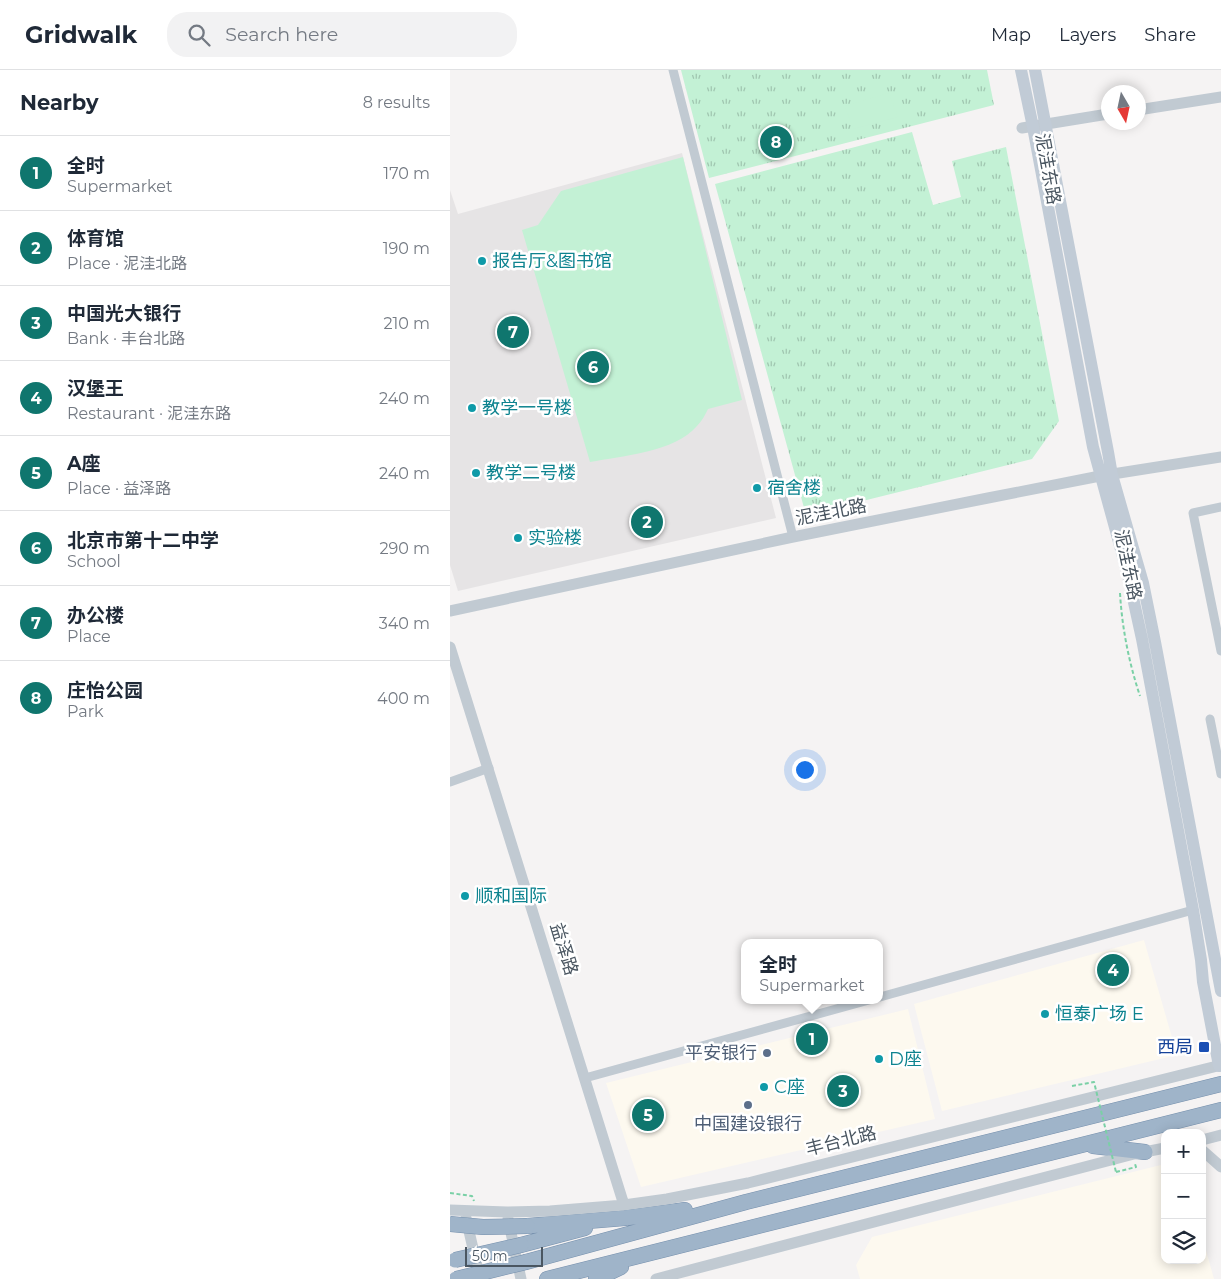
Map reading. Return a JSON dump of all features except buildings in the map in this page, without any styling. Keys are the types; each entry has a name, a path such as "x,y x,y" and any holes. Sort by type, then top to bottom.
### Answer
{"highway":[{"name":"丰台北路","path":"456,1279 526,1262 746,1202 1221,1084"},
{"path":"547,1279 1221,1110"},
{"path":"1084,1145 1145,1152"},
{"path":"450,1224 488,1227 527,1226 625,1212 746,1202"},
{"path":"452,1261 521,1245 625,1212"},
{"path":"596,1279 649,1254"}],"main road":[{"name":"泥洼东路","path":"1021,70 1142,639 1193,910 1203,982 1220,1065"},
{"name":"泥洼东路","path":"1034,126 1035,70"},
{"name":"泥洼东路","path":"1106,475 1143,583 1221,991"},
{"path":"1201,960 1217,1030 1221,1033"}],"street":[{"path":"673,70 793,538"},
{"path":"1146,109 1221,97"},
{"path":"1034,126 1101,115"},
{"name":"泥洼北路","path":"450,612 793,538 1106,475 1221,457"},
{"path":"1221,507 1192,513 1219,632 1221,651"},
{"name":"益泽路","path":"450,647 625,1212"},
{"path":"1210,719 1221,774"},
{"path":"450,782 489,768"},
{"path":"883,996 1193,910"},
{"path":"585,1078 854,1004"},
{"name":"丰台北路","path":"450,1210 464,1212 625,1212 748,1184 1220,1065"},
{"path":"1206,1139 1221,1135"},
{"path":"656,1279 1161,1149"},
{"path":"1206,1154 1221,1167"},
{"path":"464,1212 480,1279"},
{"path":"507,1212 521,1279"}],"path":[{"name":"泥洼东路","path":"1119,589 1121,619 1133,676 1141,698"},
{"path":"1072,1086 1094,1082 1116,1172 1136,1167"}],"shaded area":[{"path":"682,153 776,518 458,591 450,565 450,190 458,214"},
{"path":"1144,940 1177,1055 942,1111 914,1004"},
{"path":"908,1009 935,1119 641,1187 606,1083"},
{"path":"1161,1165 1161,1264 1206,1264 1206,1250 1214,1279 860,1279 856,1265 872,1237"}],"green space":[{"path":"681,70 987,70 994,105 709,178"},
{"path":"889,93 898,117 853,129 845,106"},
{"path":"912,132 933,205 961,197 952,161 1006,147 1059,421 1032,459 806,515 715,184"},
{"path":"683,157 742,400 708,409 697,426 676,442 647,452 590,462 522,230 538,225 561,191"}],"place":[{"name":"庄怡公园","path":"776,142"},
{"name":"报告厅&图书馆","path":"482,261"},
{"name":"办公楼","path":"513,332"},
{"name":"北京市第十二中学","path":"593,367"},
{"name":"教学一号楼","path":"472,408"},
{"name":"教学二号楼","path":"476,473"},
{"name":"宿舍楼","path":"757,488"},
{"name":"体育馆","path":"647,522"},
{"name":"实验楼","path":"518,538"},
{"name":"顺和国际","path":"465,896"},
{"name":"汉堡王","path":"1113,970"},
{"name":"恒泰广场 E","path":"1045,1014"},
{"name":"全时","path":"812,1039"},
{"name":"西局","path":"1204,1047"},
{"name":"平安银行","path":"767,1053"},
{"name":"D座","path":"879,1059"},
{"name":"C座","path":"764,1087"},
{"name":"中国光大银行","path":"843,1091"},
{"name":"中国建设银行","path":"748,1105"},
{"name":"A座","path":"648,1115"}]}
